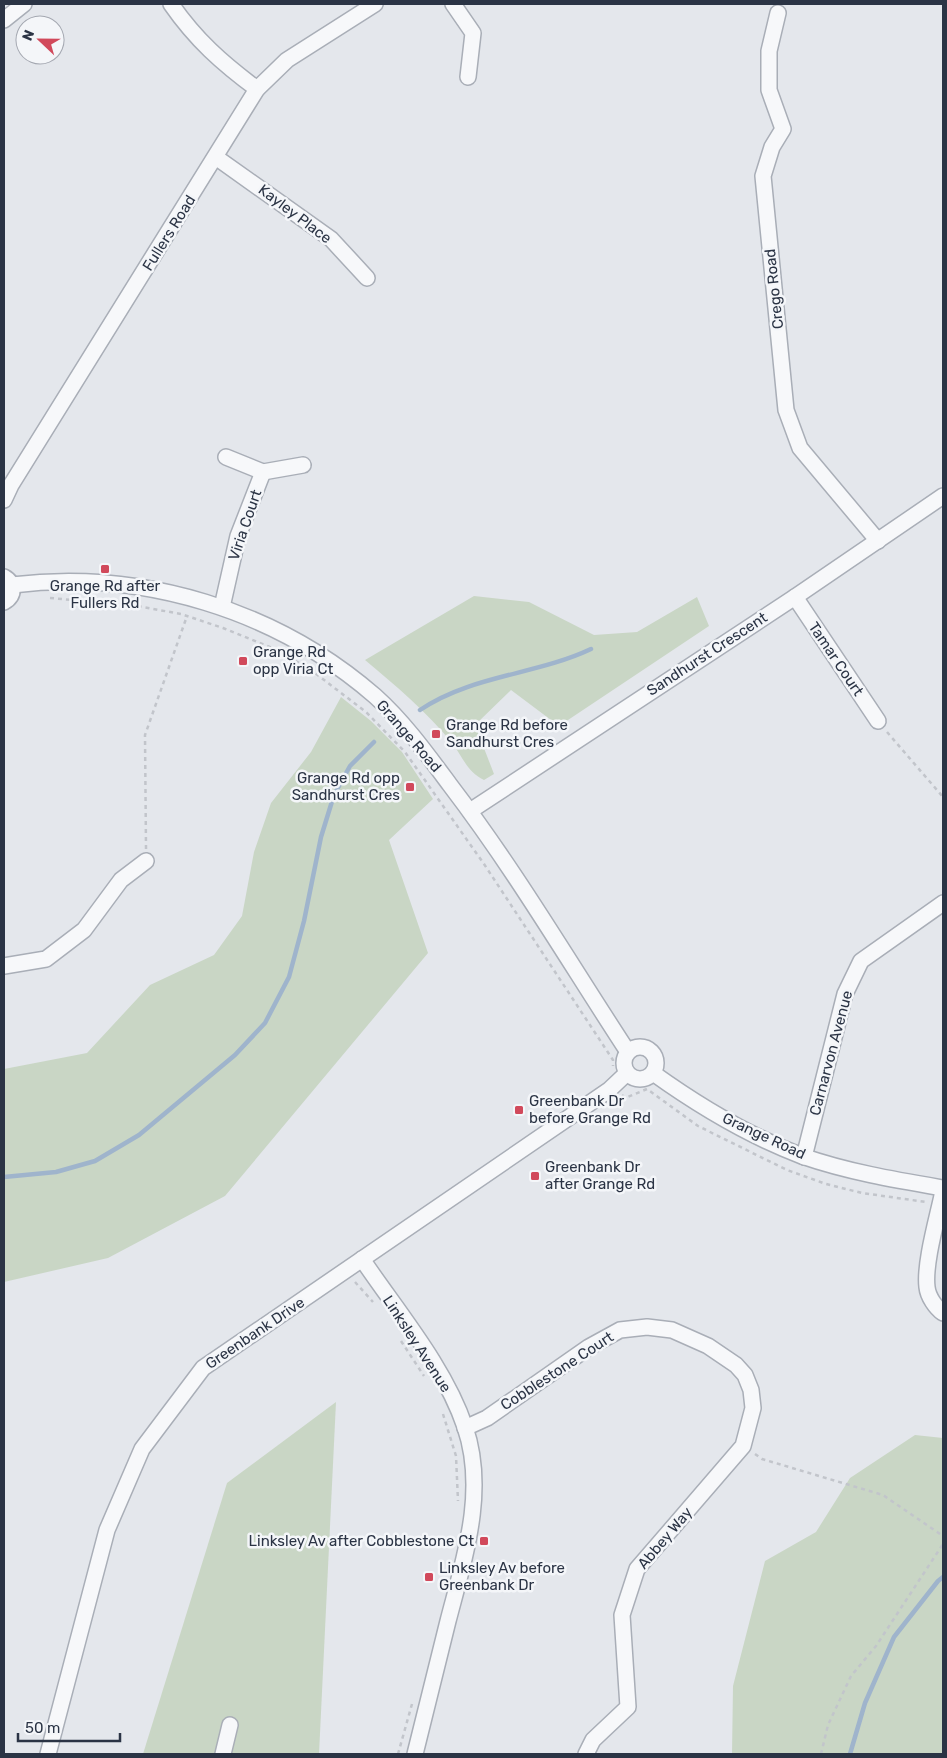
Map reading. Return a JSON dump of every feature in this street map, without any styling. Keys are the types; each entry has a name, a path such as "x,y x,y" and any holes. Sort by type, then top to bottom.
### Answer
{"street":[{"path":"4,20 24,4"},
{"path":"171,4 191,32 214,56 258,90"},
{"name":"Fullers Road","path":"4,500 10,485 258,90 287,60 375,4"},
{"path":"453,4 473,33 468,77"},
{"name":"Crego Road","path":"778,13 770,51 769,90 782,129 772,147 763,176 786,410 800,448 878,541"},
{"name":"Kayley Place","path":"217,158 331,239 367,278"},
{"name":"Viria Court","path":"226,457 263,472 303,464"},
{"name":"Viria Court","path":"222,606 238,536 263,472"},
{"name":"Sandhurst Crescent","path":"470,811 942,498"},
{"name":"Grange Road","path":"8,581 46,580 108,584 152,589 193,598 222,606 288,635 338,667 376,697 413,736 470,811 570,959 628,1052"},
{"path":"4,602 11,596 8,581"},
{"name":"Tamar Court","path":"795,597 878,721"},
{"path":"4,966 46,959 84,930 121,880 146,861"},
{"name":"Carnarvon Avenue","path":"804,1157 845,994 861,961 943,903"},
{"path":"639,1047 651,1051 656,1062 653,1073 641,1080 633,1078 627,1073 624,1064 628,1052 639,1047"},
{"name":"Greenbank Drive","path":"48,1754 107,1530 142,1449 203,1368 614,1085 627,1073"},
{"name":"Grange Road","path":"653,1073 727,1121 804,1157 942,1194"},
{"path":"942,1194 926,1288 937,1309 943,1313"},
{"name":"Linksley Avenue","path":"362,1259 438,1370 465,1428 472,1459 474,1493 470,1534 415,1754"},
{"name":"Cobblestone Court","path":"465,1428 487,1418 589,1347 620,1330 647,1327 672,1330 708,1346 736,1365 745,1374 751,1390 753,1408 743,1446"},
{"name":"Abbey Way","path":"586,1754 593,1740 628,1707 622,1615 637,1569 743,1446"},
{"path":"223,1754 230,1725"}],"path":[{"path":"46,597 137,606 187,616 223,628 277,650 311,670 366,712 404,752 484,864 613,1060 613,1066 605,1074 625,1098 647,1089 698,1126 787,1170 826,1184 862,1193 942,1194"},
{"path":"146,861 145,735 193,598"},
{"path":"878,721 943,797"},
{"path":"346,1271 375,1303"},
{"path":"396,1334 428,1383"},
{"path":"442,1409 456,1456 458,1507"},
{"path":"743,1446 762,1459 883,1494 943,1536"},
{"path":"821,1754 828,1725 851,1676 876,1646 943,1544"},
{"path":"398,1754 412,1701"}],"green space":[{"path":"474,596 529,602 594,635 637,632 697,597 709,626 559,726 511,690 475,725 494,774 484,780 473,773 452,743 432,720 365,660"},
{"path":"341,697 371,721 402,752 433,799 389,840 428,953 225,1196 108,1258 4,1282 4,1069 87,1053 150,985 214,955 242,916 254,852 271,803 311,752"},
{"path":"336,1402 319,1754 143,1754 227,1483"},
{"path":"915,1435 943,1438 943,1754 732,1754 733,1686 765,1561 816,1532 850,1478"}],"waterway":[{"path":"420,710 440,698 461,689 548,665 591,649"},
{"path":"4,1177 56,1172 95,1161 139,1135 235,1055 265,1023 289,977 304,921 321,837 334,795 350,766 374,742"},
{"path":"850,1754 865,1703 894,1637 943,1577"}],"place":[{"name":"Grange Rd after Fullers Rd","path":"105,569"},
{"name":"Grange Rd opp Viria Ct","path":"243,661"},
{"name":"Grange Rd before Sandhurst Cres","path":"436,734"},
{"name":"Grange Rd opp Sandhurst Cres","path":"410,787"},
{"name":"Greenbank Dr before Grange Rd","path":"519,1110"},
{"name":"Greenbank Dr after Grange Rd","path":"535,1176"},
{"name":"Linksley Av after Cobblestone Ct","path":"484,1541"},
{"name":"Linksley Av before Greenbank Dr","path":"429,1577"}]}
